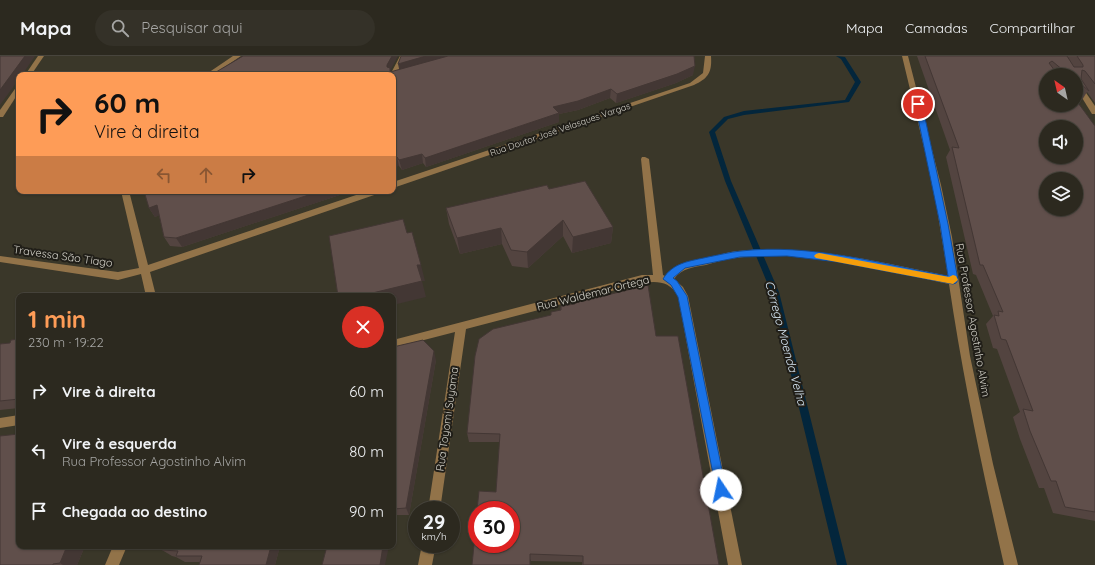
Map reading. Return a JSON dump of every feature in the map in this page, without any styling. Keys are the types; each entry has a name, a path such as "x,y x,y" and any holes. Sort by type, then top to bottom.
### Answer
{"street":[{"path":"30,72 41,56"},
{"path":"213,72 238,56"},
{"path":"396,74 403,56"},
{"name":"Rua Doutor José Velasques Vargas","path":"396,185 692,84 706,76 709,71 708,56"},
{"name":"Rua Professor Agostinho Alvim","path":"905,56 937,185 965,356 987,464 1011,565"},
{"path":"0,115 16,91"},
{"path":"1083,93 1095,112"},
{"path":"645,160 663,278"},
{"path":"126,194 146,270 150,293"},
{"path":"146,270 368,194"},
{"path":"663,278 683,266 740,254 787,253 838,258 953,280"},
{"name":"Travessa São Tiago","path":"0,258 118,276 146,270"},
{"path":"663,278 674,283 683,296 735,565"},
{"name":"Rua Waldemar Ortega","path":"396,343 461,328 642,279 663,278"},
{"name":"Rua Toyomi Suyama","path":"435,501 461,328"},
{"path":"0,423 16,420"},
{"path":"112,565 119,549"},
{"path":"426,565 428,553"}],"building":[{"path":"0,56 25,56 0,90"},
{"path":"243,56 392,56 387,65 387,67 390,68 390,72 216,72"},
{"path":"401,56 426,56 398,64"},
{"path":"448,56 694,56 695,66 677,74 617,94 611,89 578,101 553,107 559,113 425,158 422,154 399,160 397,157 396,72 390,72"},
{"path":"925,56 1067,56 1074,67 1083,67 1077,56 1095,56 1095,84 1083,70 1083,68 1060,68 1052,61 1049,63 1053,68 1039,68 1039,112 1083,112 1083,110 1095,126 1095,512 1065,507 1056,481 1051,481 1030,431 1023,409 1033,411 1006,340 1001,339 994,315 999,316 998,311 1003,312 983,265 980,265 952,147 959,148"},
{"path":"1083,82 1089,91 1083,86"},
{"path":"585,181 613,227 573,237 563,220 527,252 511,250 501,228 457,238 446,208 547,185 549,189"},
{"path":"145,194 312,194 176,238 164,237 157,205 149,208"},
{"path":"403,219 407,233 412,232 421,265 417,265 422,281 372,293 338,293 329,236"},
{"path":"648,285 656,336 678,336 719,565 583,565 583,556 530,554 530,565 472,565 473,553 520,553 520,501 478,501 479,491 496,492 500,434 467,433 475,356 479,339 493,329 551,315 551,312 561,310 561,306 575,304 575,301 595,296 595,298"},
{"path":"16,339 16,399 0,401 0,344 10,343 11,340"},
{"path":"423,340 434,351 406,508 396,509 396,346"},
{"path":"16,434 16,549 66,549 60,563 53,565 0,565 0,436"},
{"path":"270,549 266,565 199,565 202,556 176,556 178,551 162,550"},
{"path":"326,549 383,549 380,565 322,565"}],"waterway":[{"name":"Córrego Moenda Velha","path":"839,56 843,58 858,82 847,101 744,113 726,118 712,132 728,181 775,292 842,565"}],"slow traffic":[{"path":"819,256 838,258 953,280 953,278"}],"route":[{"path":"721,490 683,296 674,283 668,279 671,273 683,266 740,254 787,253 838,258 953,280 947,237 937,185 918,104"}]}
